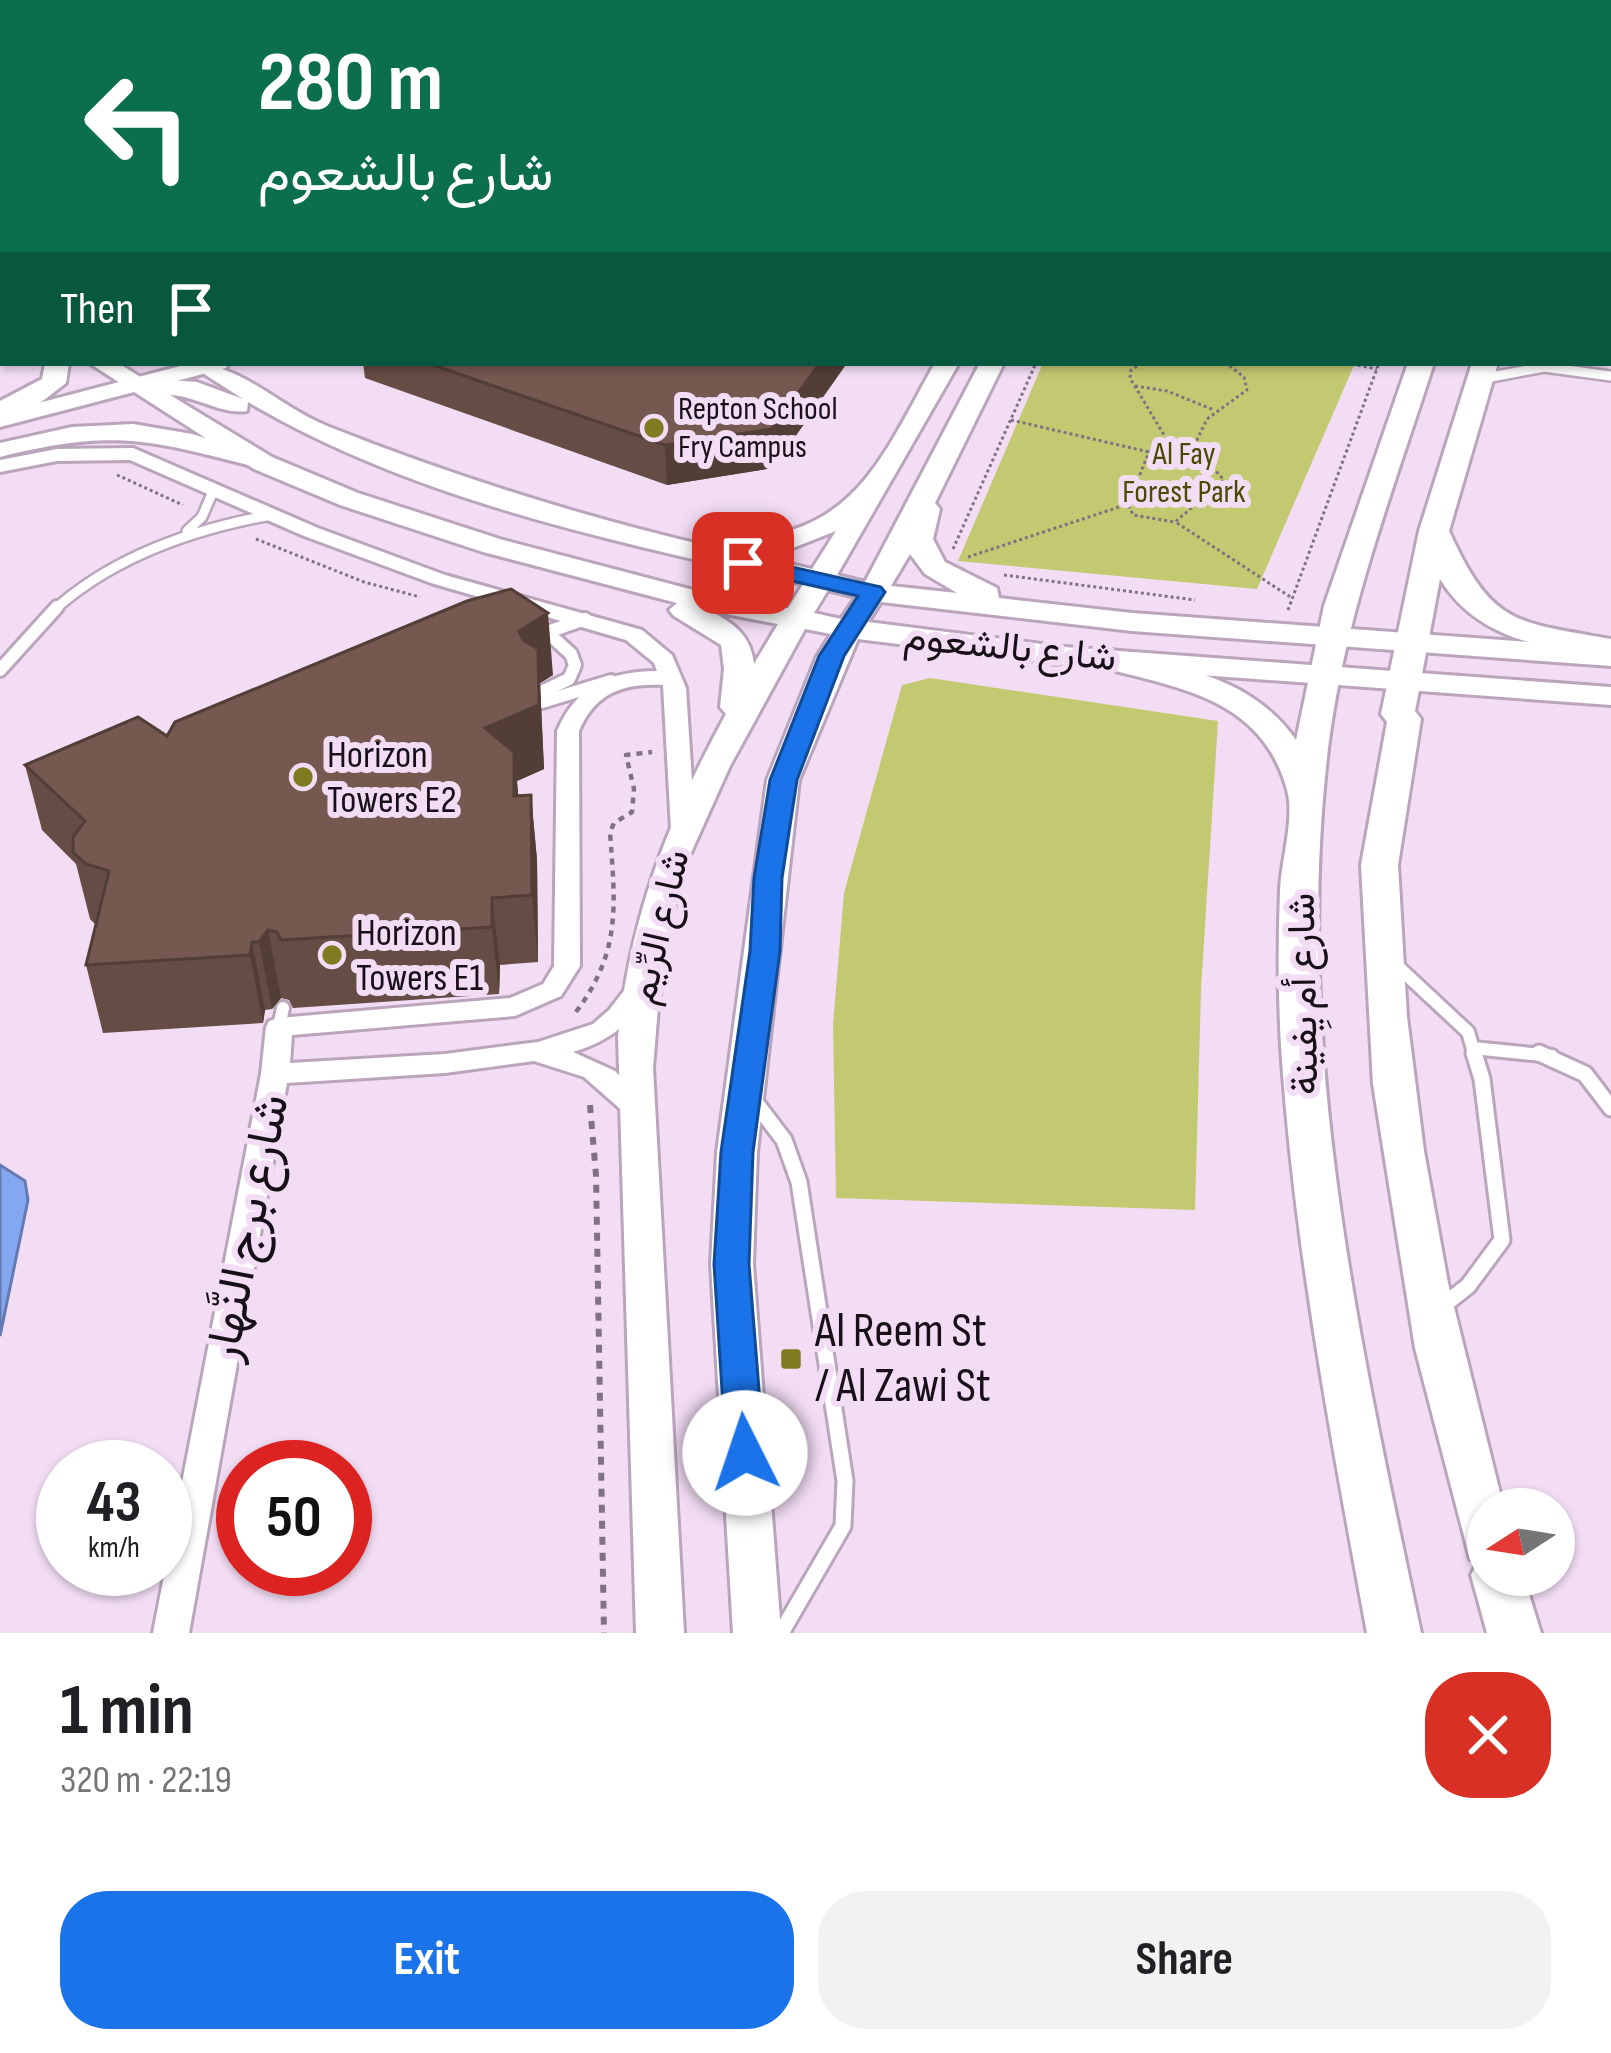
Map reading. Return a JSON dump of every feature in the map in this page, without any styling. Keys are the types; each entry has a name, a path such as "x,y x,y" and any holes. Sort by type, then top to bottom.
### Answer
{"main road":[{"path":"0,409 51,385 57,378 57,366"},
{"name":"شارع بالشعوم","path":"106,366 263,463 409,520 699,600 850,629 1112,660 1328,656"},
{"name":"شارع بالشعوم","path":"210,366 310,428 474,492 616,533 873,592 1611,696"},
{"name":"شارع الرِّيم","path":"659,1633 636,1107 639,989 683,829 795,617 886,476 945,366"},
{"path":"758,1633 732,1264 745,1090 783,780 829,662 873,592 990,366"},
{"name":"شارع أم يِفينة","path":"1394,1633 1342,1372 1306,1120 1298,999 1308,796 1328,656 1420,366"},
{"name":"شارع أم يِفينة","path":"1474,1488 1430,1316 1400,1147 1382,951 1381,847 1404,719 1398,714 1434,531 1482,371"},
{"path":"136,385 210,392 355,465 410,482 474,492"},
{"path":"616,533 741,546 790,542 832,525 886,476"},
{"path":"932,482 919,539 938,568 952,581 976,591 1052,614"},
{"path":"1434,531 1459,586 1485,614 1516,628 1611,653"},
{"path":"576,569 720,625 736,640 742,663 729,741"},
{"name":"شارع بالشعوم","path":"1407,664 1611,653"},
{"path":"1112,660 1228,695 1254,710 1278,740 1308,796"},
{"path":"1503,1596 1514,1633"}],"street":[{"path":"0,420 200,366"},
{"path":"0,450 69,432 123,428 185,437 263,463"},
{"path":"0,466 102,452 145,457 210,499 272,515 438,579 619,628 652,647 672,679 683,829"},
{"path":"275,1073 281,1018 514,1007 553,990 567,966 568,731 574,711 589,693 618,679 672,679"},
{"name":"شارع برج النَّهار","path":"171,1633 275,1073 533,1053 601,1032 625,1011 639,989"},
{"name":"شارع برج النَّهار","path":"533,1053 572,1059 598,1071 636,1107"}],"lane":[{"path":"1482,371 1531,366"},
{"path":"1547,366 1611,376"},
{"path":"182,536 210,499"},
{"path":"0,670 22,654 51,614 71,596 182,536 272,515"},
{"path":"528,638 586,619"},
{"path":"548,633 571,654 575,665 569,679 539,699 618,679"},
{"path":"1382,951 1468,1032 1482,1079 1502,1240 1468,1286 1430,1316"},
{"path":"1473,1048 1570,1062 1599,1085 1611,1108"},
{"path":"745,1090 784,1140 799,1182 845,1481 843,1526 781,1633"}],"path":[{"path":"971,570 950,554 1035,366"},
{"path":"1137,366 1131,370 1135,386 1170,445"},
{"path":"1194,446 1198,426 1247,390 1244,377 1230,366"},
{"path":"1287,613 1378,366"},
{"path":"1135,386 1168,391 1214,410"},
{"path":"1011,421 1149,452 1170,445 1194,446 1223,480 1175,522"},
{"path":"102,452 86,469 111,472 181,505 210,499"},
{"path":"1149,452 1128,504 1133,515 1175,522 1292,598"},
{"path":"958,561 1128,504"},
{"path":"994,573 1197,601"},
{"path":"574,1014 601,982 613,954 610,832 614,823 632,812 634,789 626,755 678,750"},
{"path":"589,1090 596,1175 604,1633"}],"green space":[{"name":"Al Fay Forest Park","path":"1042,366 1354,366 1257,589 958,561"},
{"path":"930,678 1218,721 1201,989 1195,1210 836,1198 833,1025 844,893 902,685"}],"water":[{"path":"0,1165 25,1181 28,1200 0,1336"}],"building":[{"path":"436,366 818,366 772,429 665,445"},
{"path":"511,589 548,613 519,631 523,640 538,649 539,705 485,728 514,752 514,796 531,795 532,895 492,898 492,927 281,940 277,932 268,930 259,942 252,942 250,955 86,965 109,871 86,864 73,852 73,837 85,821 25,765 138,717 167,736 175,722 467,601"}],"place":[{"name":"Repton School Fry Campus","path":"654,428"},
{"name":"Horizon Towers E2","path":"303,777"},
{"name":"Horizon Towers E1","path":"332,955"},
{"name":"Al Reem St / Al Zawi St","path":"791,1359"}],"route":[{"path":"743,563 873,592 832,656 783,780 768,878 765,951 737,1152 732,1264 745,1453"}]}
